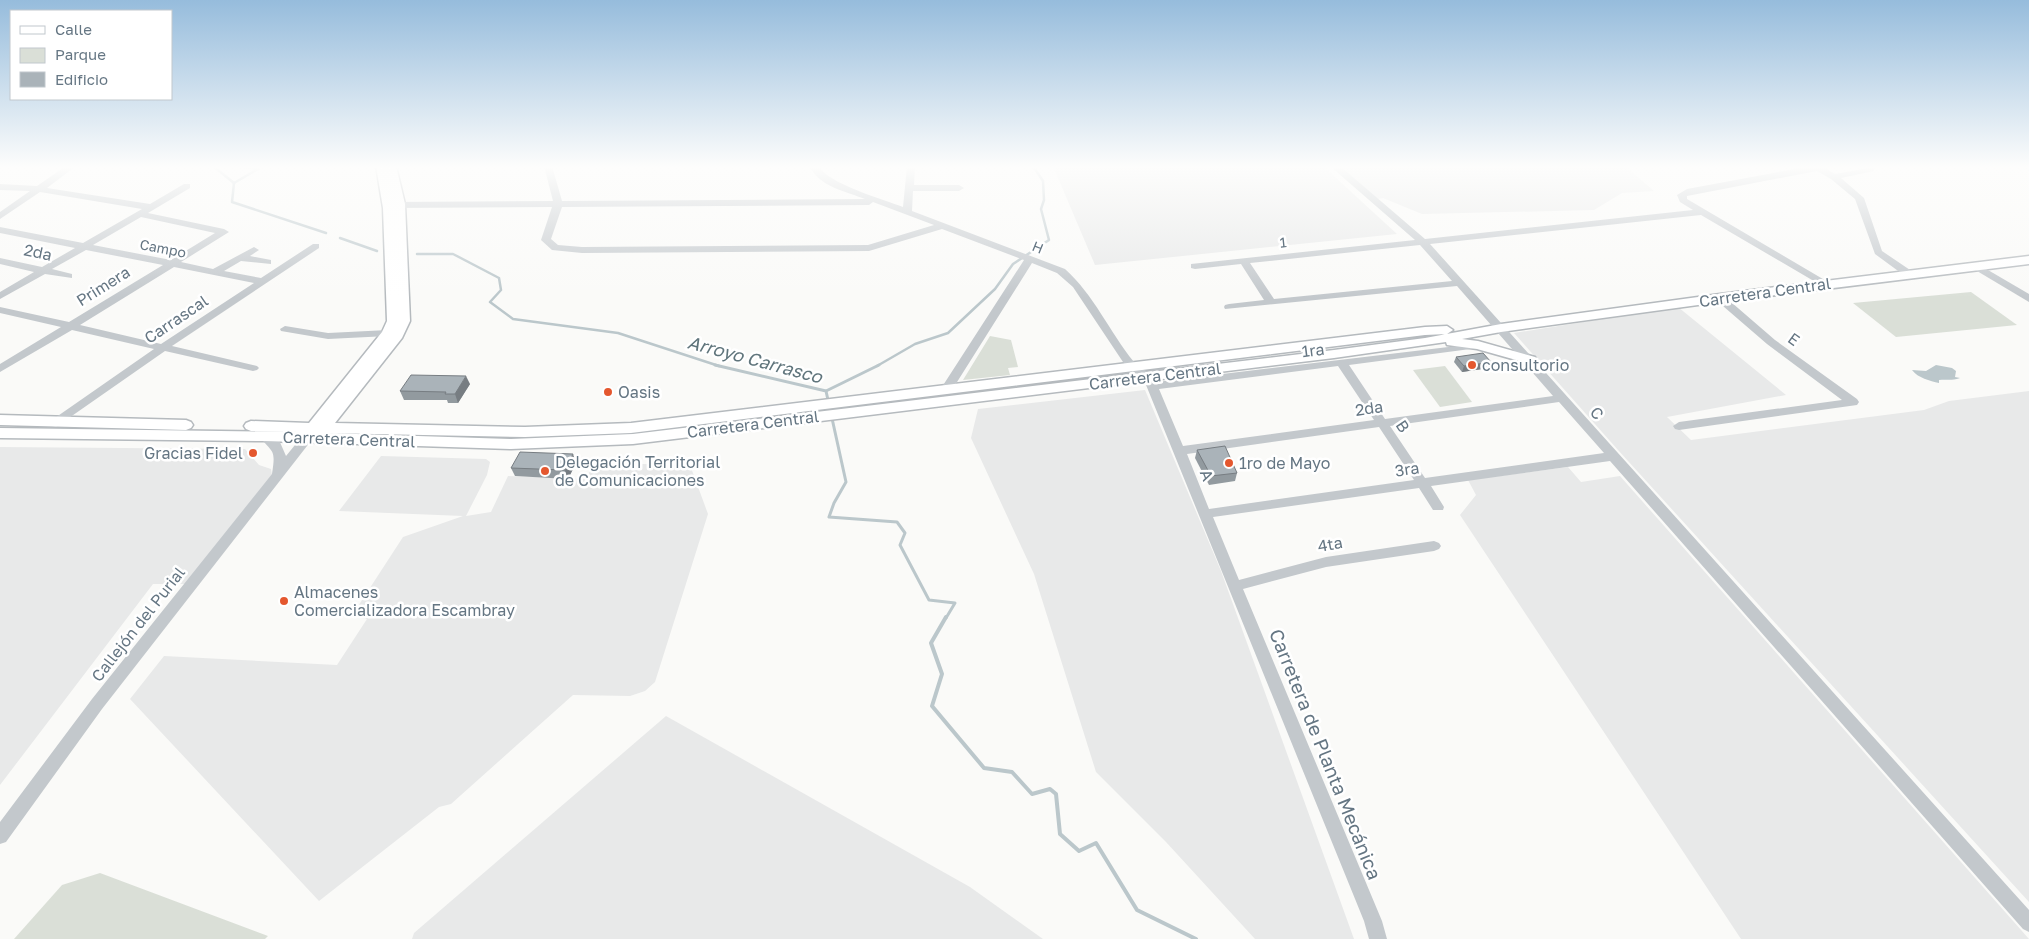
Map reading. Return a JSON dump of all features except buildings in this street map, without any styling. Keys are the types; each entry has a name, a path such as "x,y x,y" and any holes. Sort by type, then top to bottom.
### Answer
{"main road":[{"path":"315,430 388,333 394,321 394,210"},
{"path":"315,430 397,335 404,321 394,210"},
{"name":"Carretera Central","path":"844,407 1151,382 1425,342 1501,328 1824,284 2029,260"},
{"name":"Carretera Central","path":"0,433 265,436 315,430 512,444 633,439 946,390 1132,366 1425,331 1501,328"},
{"path":"1425,342 1454,342 1478,345 1530,360"},
{"name":"Carretera Central","path":"0,420 315,430 525,432 631,428 821,410"},
{"path":"512,444 525,432"}],"street":[{"path":"0,296 146,210"},
{"path":"556,210 546,240 555,248 582,250 869,248 942,226"},
{"name":"H","path":"903,210 1061,271 1074,281 1132,366"},
{"name":"C","path":"1385,210 1422,241 1530,360 1668,519 2029,923"},
{"path":"1700,210 1824,284"},
{"path":"1863,210 1878,252 1909,274"},
{"name":"1","path":"1195,266 1703,212"},
{"name":"Primera","path":"0,370 70,325 224,232 139,214"},
{"name":"Campo","path":"0,230 261,281"},
{"name":"Carrascal","path":"56,423 165,346 316,246"},
{"path":"214,272 254,250"},
{"path":"240,258 267,262"},
{"path":"946,390 1030,258"},
{"path":"1243,260 1271,303"},
{"name":"2da","path":"0,261 68,276"},
{"path":"1976,266 2029,299"},
{"path":"1229,307 1460,283"},
{"name":"E","path":"1679,426 1853,402 1771,342 1720,298"},
{"path":"0,310 165,346 253,368"},
{"path":"285,329 328,336 388,333"},
{"name":"1ra","path":"1151,382 1342,363 1478,345"},
{"name":"B","path":"1342,363 1438,507"},
{"path":"1132,366 1151,382"},
{"name":"A","path":"1151,382 1235,586"},
{"name":"2da","path":"1179,451 1563,398"},
{"name":"Callejón del Purial","path":"0,836 97,704 315,430"},
{"path":"265,436 274,442 280,452 281,464 278,475"},
{"name":"3ra","path":"1205,514 1614,456"},
{"name":"4ta","path":"1235,586 1326,562 1434,546"},
{"name":"Carretera de Planta Mecánica","path":"1235,586 1373,921 1378,939"}],"shaded area":[{"path":"1072,210 1371,210 1397,234 1095,265"},
{"path":"1412,210 1594,210 1594,210 1422,214"},
{"path":"1678,307 1786,395 1667,417 1691,440 1924,410 1949,401 2029,391 2029,902 1514,333"},
{"path":"1936,365 1952,368 1956,371 1955,377 1960,378 1939,380 1939,383 1921,377 1912,370 1926,371"},
{"path":"1145,390 1221,571 1354,939 1255,939 1166,842 1096,772 1034,574 971,438 978,409"},
{"path":"0,447 245,449 259,465 271,469 272,475 185,584 153,584 0,785"},
{"path":"381,456 486,459 490,462 487,475 466,516 491,512 508,476 586,479 594,463 690,465 708,514 655,682 645,691 630,696 573,695 451,804 439,807 319,901 130,699 164,656 337,665 367,619 351,617 403,537 463,516 339,511"},
{"path":"1568,467 1581,482 1620,476 2029,939 1741,939 1460,515 1476,495 1468,480"},
{"path":"666,716 970,887 1043,939 412,939 414,933"}],"green space":[{"path":"1971,292 2017,325 1896,337 1853,303"},
{"path":"990,336 1011,340 1018,367 1008,368 1010,375 963,380"},
{"path":"1445,366 1472,402 1440,407 1413,370"},
{"path":"100,873 268,936 265,939 14,939 62,885"}],"waterway":[{"path":"256,210 326,233"},
{"path":"877,366 915,344 948,333 995,289 1013,264 1049,240 1041,210"},
{"path":"340,238 377,251"},
{"name":"Arroyo Carrasco","path":"417,254 453,254 499,278 501,290 490,302 513,319 618,333 718,366"},
{"name":"Arroyo Carrasco","path":"718,366 826,391"},
{"path":"826,391 877,366"},
{"name":"Arroyo Carrasco","path":"826,391 846,482 834,503 829,517 897,522 905,533 900,545 929,600 955,603 946,618"},
{"name":"Arroyo Carrasco","path":"946,617 931,643 942,674 932,706 984,768 1012,772 1032,794 1050,789 1056,794 1060,834 1079,851 1096,843 1137,910 1196,939"}],"place":[{"name":"consultorio","path":"1472,365"},
{"name":"Oasis","path":"608,392"},
{"name":"Gracias Fidel","path":"253,453"},
{"name":"1ro de Mayo","path":"1229,463"},
{"name":"Delegación Territorial de Comunicaciones","path":"545,471"},
{"name":"Almacenes Comercializadora Escambray","path":"284,601"}]}
